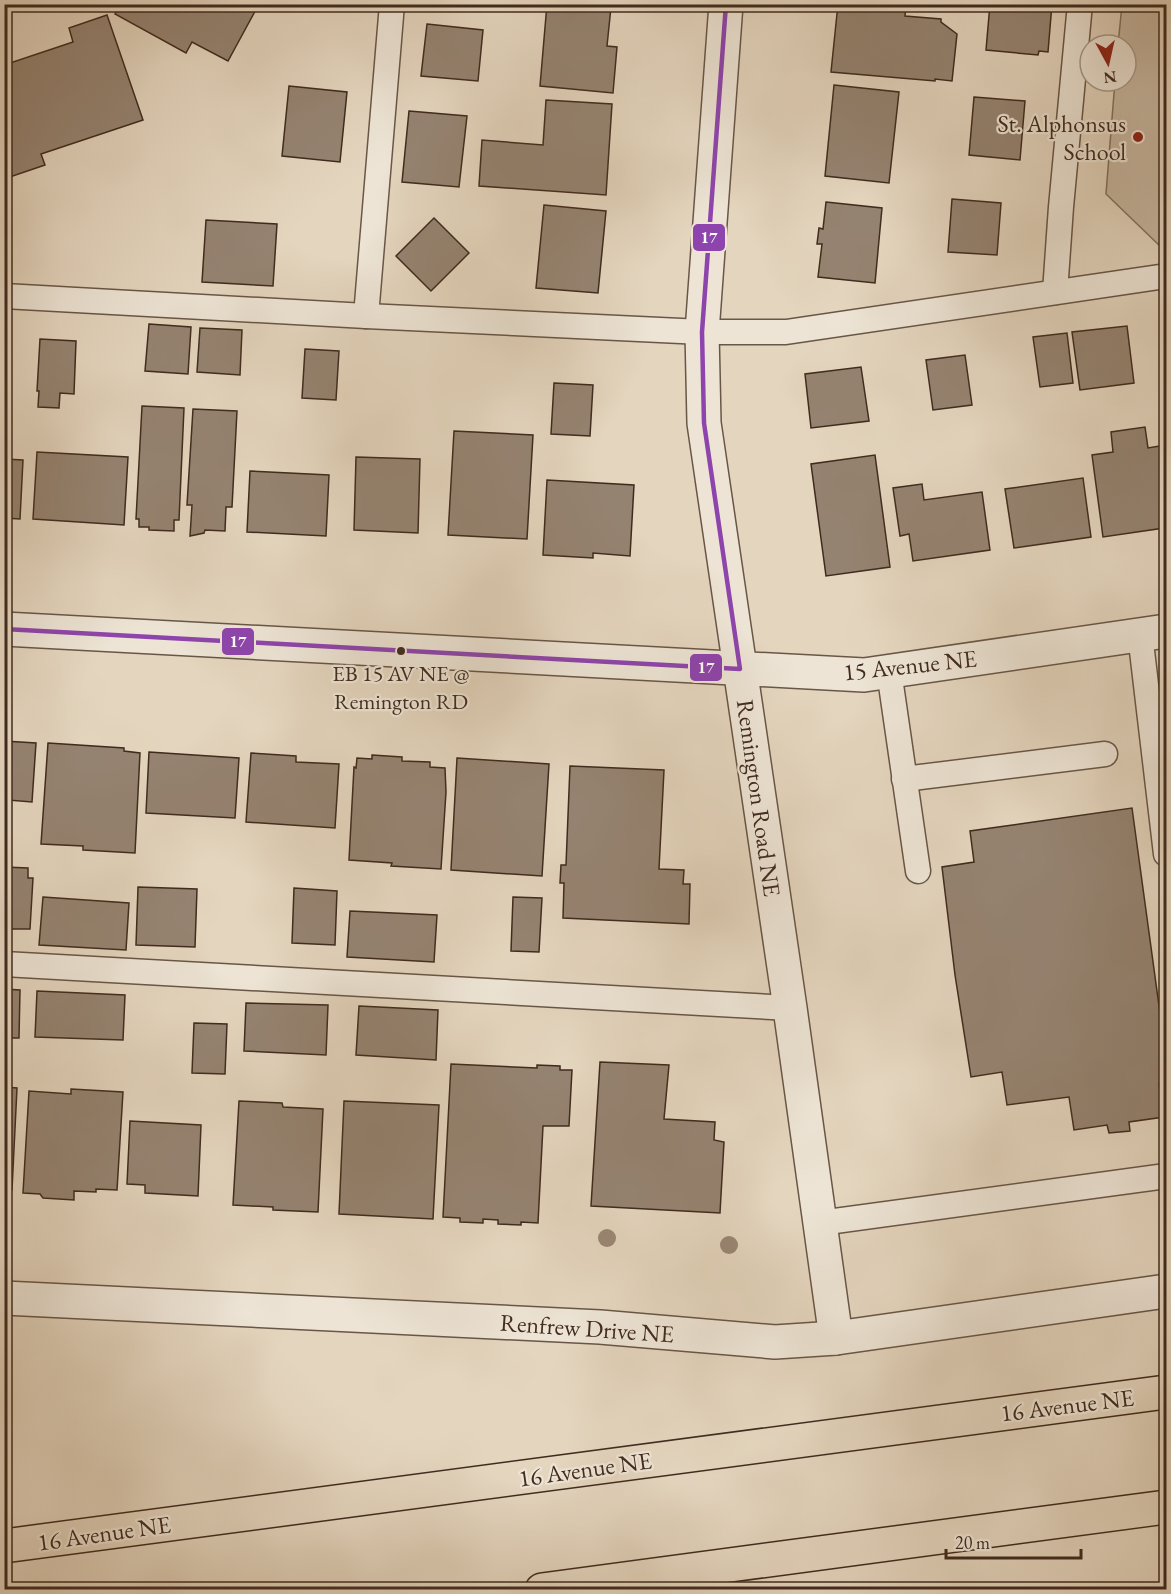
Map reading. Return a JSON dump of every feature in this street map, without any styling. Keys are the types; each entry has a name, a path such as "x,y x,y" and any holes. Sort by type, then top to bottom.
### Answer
{"highway":[{"name":"16 Avenue NE","path":"4,1546 1167,1392"},
{"path":"542,1590 1167,1507"}],"street":[{"name":"Remington Road NE","path":"726,4 702,332 704,423 836,1338"},
{"name":"15 Avenue NE","path":"4,629 864,675 1153,632"},
{"name":"Renfrew Drive NE","path":"4,1298 600,1327 775,1342 836,1338 1167,1291"}],"lane":[{"path":"366,316 392,4"},
{"path":"1055,292 1080,4"},
{"path":"4,296 702,332 786,332 1167,276"},
{"path":"1153,632 1167,854"},
{"path":"889,671 918,871"},
{"path":"904,779 1105,754"},
{"path":"4,964 790,1008"},
{"path":"820,1223 1167,1176"}],"shaded area":[{"name":"St. Alphonsus School","path":"1122,5 1166,5 1166,247 1161,247 1106,194 1114,93 1138,93 1138,33 1119,33"}],"building":[{"path":"120,4 259,4 228,61 192,42 186,53 115,14"},
{"path":"547,4 611,7 607,46 617,47 613,93 540,86"},
{"path":"838,4 906,4 905,16 941,19 941,22 957,34 952,81 831,72"},
{"path":"990,4 1052,4 1048,52 1039,51 1038,55 986,50"},
{"path":"107,15 143,120 41,154 45,165 4,179 4,65 73,42 69,28"},
{"path":"427,24 483,30 478,81 421,76"},
{"path":"834,85 899,92 889,183 825,176"},
{"path":"289,86 347,92 340,162 282,156"},
{"path":"974,97 1025,101 1020,160 969,155"},
{"path":"546,100 612,104 606,195 479,186 482,140 543,145"},
{"path":"409,111 467,116 459,187 402,182"},
{"path":"952,199 1001,203 997,255 948,252"},
{"path":"826,202 882,208 875,283 818,277 822,244 817,244 819,228 823,229"},
{"path":"544,205 606,211 598,293 536,288"},
{"path":"434,218 469,253 431,291 396,256"},
{"path":"206,220 277,224 273,286 202,282"},
{"path":"149,324 191,327 188,374 145,371"},
{"path":"1127,326 1134,383 1080,390 1072,332"},
{"path":"200,328 242,330 240,375 197,372"},
{"path":"1067,333 1073,383 1040,387 1033,337"},
{"path":"40,339 76,341 74,394 60,393 59,408 38,407"},
{"path":"305,349 339,351 336,400 302,398"},
{"path":"965,355 972,405 933,410 926,360"},
{"path":"861,367 869,421 811,428 805,374"},
{"path":"554,383 593,385 590,436 551,434"},
{"path":"142,406 184,408 179,520 174,520 174,531 149,530 149,527 139,527 139,519 136,519"},
{"path":"193,409 237,411 232,507 226,507 225,531 205,530 204,533 190,536 192,505 187,505"},
{"path":"1145,427 1148,448 1166,445 1166,520 1163,521 1164,528 1103,537 1092,455 1113,452 1111,432"},
{"path":"454,431 533,435 527,539 448,535"},
{"path":"37,452 128,457 124,525 33,519"},
{"path":"875,455 890,567 826,576 811,464"},
{"path":"356,457 420,459 418,533 354,530"},
{"path":"4,459 23,460 20,519 4,518"},
{"path":"250,471 329,475 326,536 247,532"},
{"path":"1083,478 1091,537 1014,548 1005,489"},
{"path":"547,480 634,485 630,556 593,553 593,558 543,555"},
{"path":"922,484 924,500 982,492 990,550 913,561 909,534 900,536 893,488"},
{"path":"4,741 36,743 32,802 8,800 8,806 4,805"},
{"path":"48,743 124,748 124,751 140,753 135,853 83,850 83,846 41,844"},
{"path":"149,752 239,758 235,818 146,813"},
{"path":"251,753 296,756 296,762 339,764 335,828 246,822"},
{"path":"372,755 402,757 402,761 430,762 430,767 445,768 446,792 441,869 391,866 392,863 349,860 354,767 356,768 357,758 372,759"},
{"path":"457,758 549,764 542,876 451,870"},
{"path":"570,766 664,770 659,869 684,870 683,884 690,884 689,924 563,918 564,883 560,883 561,865 566,865"},
{"path":"1132,808 1166,1057 1166,1083 1159,1084 1164,1117 1129,1122 1130,1131 1109,1133 1107,1125 1074,1130 1069,1097 1007,1105 1002,1072 971,1077 955,975 942,867 974,862 970,831"},
{"path":"4,867 28,868 28,878 33,878 30,929 4,929"},
{"path":"138,887 197,889 195,947 136,945"},
{"path":"294,888 337,891 335,945 292,943"},
{"path":"43,897 129,903 126,950 39,945"},
{"path":"513,897 542,898 539,952 511,951"},
{"path":"350,911 437,915 434,962 347,957"},
{"path":"4,989 20,990 19,1038 4,1038"},
{"path":"37,991 125,995 123,1040 35,1037"},
{"path":"246,1003 328,1005 326,1055 244,1051"},
{"path":"359,1006 438,1010 436,1060 356,1055"},
{"path":"194,1023 227,1024 225,1074 192,1073"},
{"path":"600,1062 669,1065 664,1119 715,1122 714,1140 724,1142 720,1213 591,1206"},
{"path":"451,1064 537,1068 537,1065 560,1066 560,1070 572,1070 569,1126 543,1126 538,1223 498,1224 498,1220 483,1219 483,1223 460,1222 460,1218 443,1217"},
{"path":"4,1087 17,1088 12,1190 4,1190"},
{"path":"71,1089 123,1092 117,1190 74,1191 74,1200 43,1198 40,1194 23,1193 29,1091 71,1094"},
{"path":"239,1101 282,1103 283,1107 323,1109 318,1212 233,1205"},
{"path":"344,1101 439,1105 433,1219 339,1214"},
{"path":"130,1121 201,1125 198,1196 145,1193 145,1185 127,1184"}],"transit line":[{"name":"17","path":"4,629 740,669 704,423 702,332 726,4"}],"place":[{"name":"St. Alphonsus School","path":"1138,137"},
{"name":"EB 15 AV NE @ Remington RD","path":"401,651"}]}
